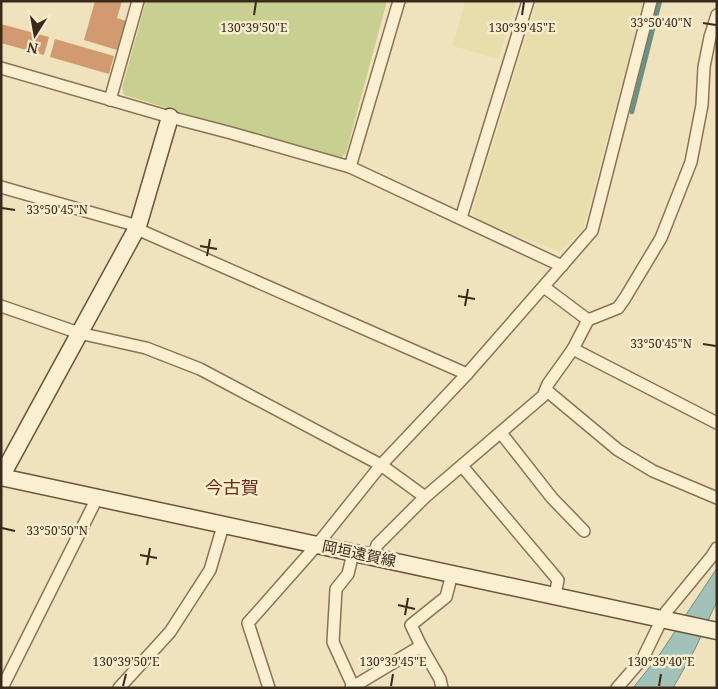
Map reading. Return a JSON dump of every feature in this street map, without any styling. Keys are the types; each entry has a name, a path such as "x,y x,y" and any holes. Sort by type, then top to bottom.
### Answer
{"main road":[{"path":"1,477 138,227 170,117"},
{"name":"岡垣遠賀線","path":"1,477 717,631"}],"street":[{"path":"110,100 138,1"},
{"path":"350,167 399,1"},
{"path":"461,218 528,1"},
{"path":"269,688 248,623 317,545 381,465 467,374 592,231 651,1"},
{"path":"373,558 377,546 425,497 543,396 548,384 573,349 588,320 618,308 625,298 661,238 691,162 702,105 704,67 717,15"},
{"path":"1,68 350,167 562,266"},
{"path":"1,187 138,227 467,374"},
{"path":"544,287 588,320"},
{"path":"1,306 79,333 146,348 200,369 381,465 425,497"},
{"path":"573,349 717,423"},
{"path":"546,390 618,450 653,471 717,498"},
{"path":"501,432 552,498 584,531"},
{"path":"462,466 558,580 555,596"},
{"path":"2,688 97,498"},
{"path":"119,688 170,632 185,609 210,570 223,526"},
{"path":"617,688 643,658 662,619 717,548"},
{"path":"353,553 348,574 336,589 333,642 352,687 421,646"},
{"path":"442,688 440,678 411,625 446,597 452,574"}],"shaded area":[{"path":"465,1 517,1 498,59 453,46"},
{"path":"537,1 643,1 583,230 560,251 475,221 472,212"}],"green space":[{"path":"146,1 387,1 346,153 341,158 335,159 124,95 122,88"}],"water":[{"path":"717,568 717,601 695,649 673,688 633,688 660,654"}],"building":[{"path":"95,1 122,1 117,18 126,21 117,50 84,40"},
{"path":"1,24 49,37 44,55 1,43"},
{"path":"55,39 114,56 109,74 50,57"}],"waterway":[{"path":"632,112 660,1"}],"district":[{"name":"今古賀","path":"232,488"}]}
